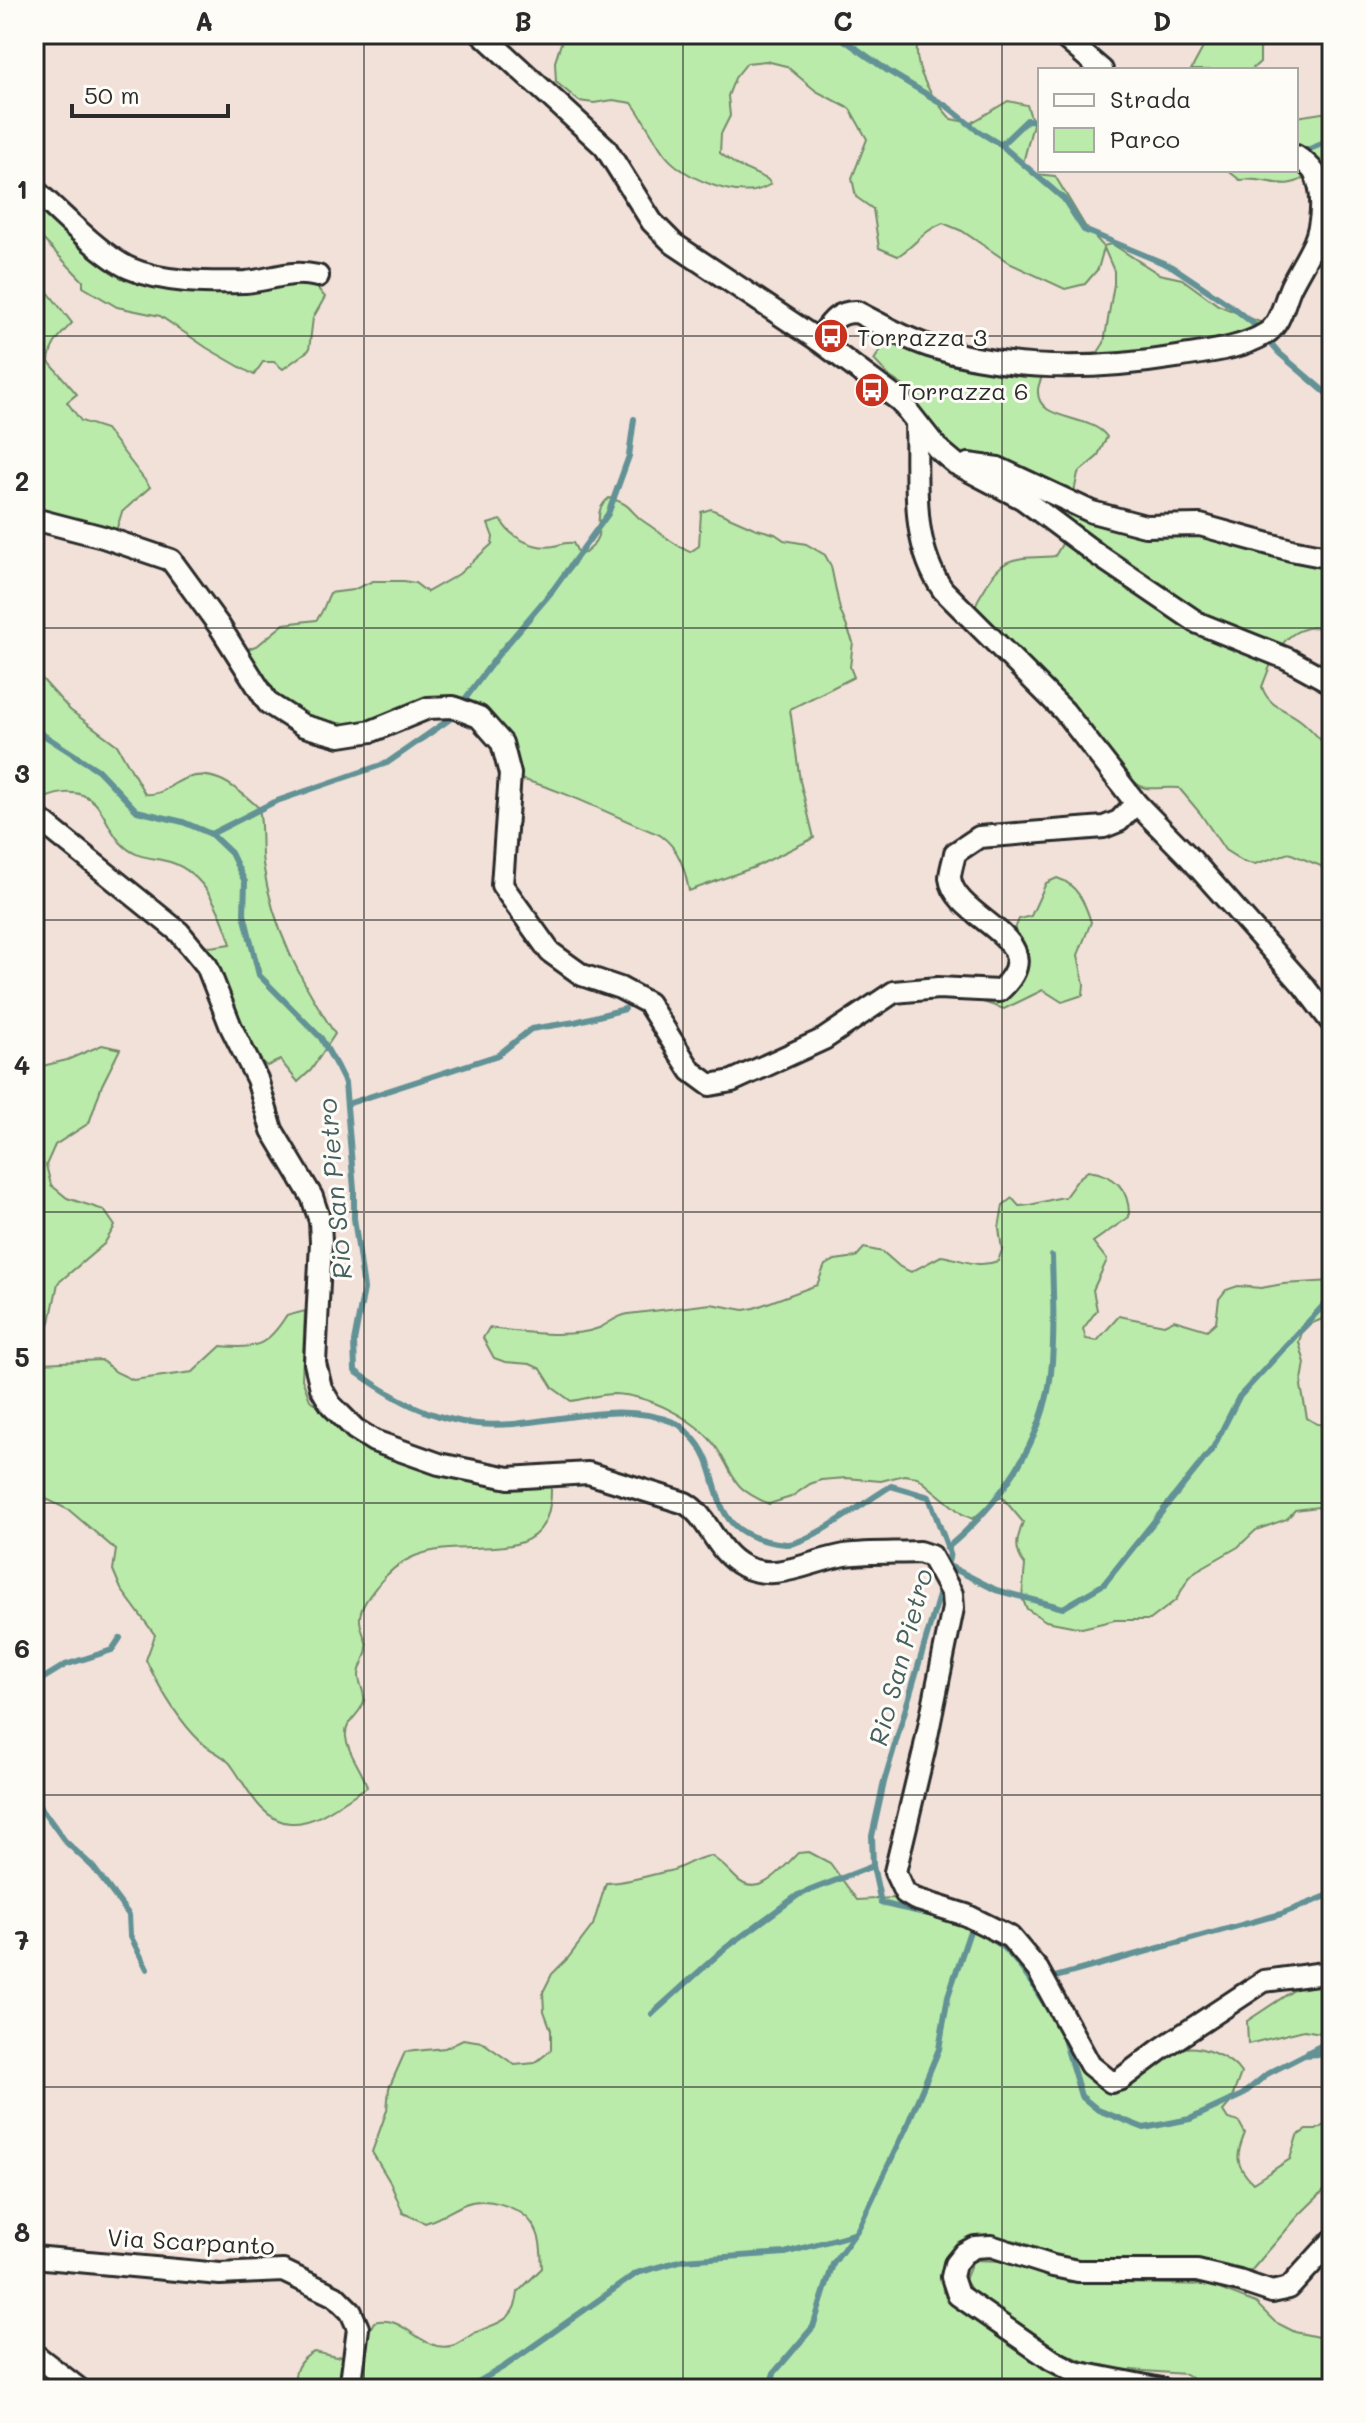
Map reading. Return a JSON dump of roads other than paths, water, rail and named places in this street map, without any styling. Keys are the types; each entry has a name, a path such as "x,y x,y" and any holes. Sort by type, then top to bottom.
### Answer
{"street":[{"path":"482,34 605,147 652,222 674,244 818,340 900,401 937,448 956,464 1023,499 1198,623 1288,659 1332,683"},
{"path":"1060,34 1100,68"},
{"path":"818,340 835,317 845,311 857,312 926,346 961,355 1033,366 1121,366 1196,354 1239,344 1268,333 1279,317 1320,226 1318,182 1313,170 1298,158"},
{"path":"34,189 130,268 188,280 249,282 301,272 318,276"},
{"path":"916,422 918,532 932,574 943,590 1064,711 1136,803 1190,858 1303,985 1332,1023"},
{"path":"956,464 998,468 1092,512 1145,526 1200,525 1332,558"},
{"path":"34,519 103,537 171,560 220,627 268,703 304,726 340,736 372,731 428,708 453,707 479,717 502,743 510,774 502,885 550,952 582,975 620,988 648,1003 691,1071 710,1085 732,1081 824,1039 894,992 938,988 999,991 1013,979 1018,961 1007,938 958,896 950,878 955,853 979,837 1104,827 1119,821 1136,803"},
{"path":"34,815 179,932 207,966 231,1027 257,1079 272,1130 312,1197 320,1221 315,1363 321,1388 331,1405 355,1429 403,1453 480,1474 509,1478 588,1473 685,1503 696,1509 718,1546 745,1567 771,1572 793,1570 843,1556 919,1552 931,1556 952,1594 953,1608 895,1872 905,1893 979,1920 1010,1937 1038,1970 1090,2065 1111,2082 1121,2079 1264,1981 1332,1972"},
{"path":"1162,2389 1087,2375 1052,2360 958,2295 952,2277 955,2264 964,2253 975,2247 991,2246 1078,2271 1197,2271 1272,2292 1289,2288 1332,2241"},
{"name":"Via Scarpanto","path":"34,2257 220,2274 283,2271 335,2296 351,2312 358,2328 352,2389"},
{"path":"34,2354 79,2389"}],"waterway":[{"path":"836,34 1001,145 1064,199 1084,230 1173,267 1231,306 1256,326 1279,353 1332,398"},
{"path":"1001,145 1027,120 1038,121"},
{"path":"1302,152 1332,140"},
{"path":"211,834 274,802 387,763 450,719 498,655 553,590 608,514 629,456 634,419"},
{"name":"Rio San Pietro","path":"34,726 98,770 137,811 183,822 211,834 231,853 245,882 244,914 259,975 321,1038 345,1083 354,1218 364,1289 354,1342 355,1371 412,1406 477,1424 527,1423 602,1413 651,1416 676,1423 702,1451 727,1516 739,1529 758,1539 786,1544 808,1538 891,1486 929,1497 950,1554 946,1570"},
{"path":"347,1104 498,1055 531,1029 625,1009"},
{"path":"947,1548 1001,1491 1029,1447 1039,1423 1051,1373 1052,1256"},
{"path":"947,1565 996,1590 1063,1608 1104,1584 1213,1448 1239,1397 1332,1296"},
{"name":"Rio San Pietro","path":"942,1585 884,1782 872,1836 873,1866 881,1903 942,1918 986,1935 1015,1960 1055,2020"},
{"path":"34,1684 65,1665 112,1650 120,1638"},
{"path":"34,1798 65,1841 93,1867 129,1915 130,1935 147,1969"},
{"path":"652,2014 723,1950 798,1895 873,1866"},
{"path":"1048,1979 1281,1914 1332,1894"},
{"path":"769,2389 774,2373 813,2327 833,2264 858,2229 906,2128 939,2049 948,1996 971,1928"},
{"name":"Rio San Pietro","path":"1061,2029 1081,2096 1098,2110 1144,2128 1190,2119 1242,2095 1267,2074 1304,2055 1319,2054 1332,2058"},
{"path":"1307,2053 1332,2040"},
{"path":"466,2389 505,2366 637,2273 683,2260 785,2253 854,2234"}],"place":[{"name":"Torrazza 3","path":"831,336"},
{"name":"Torrazza 6","path":"872,390"}]}
